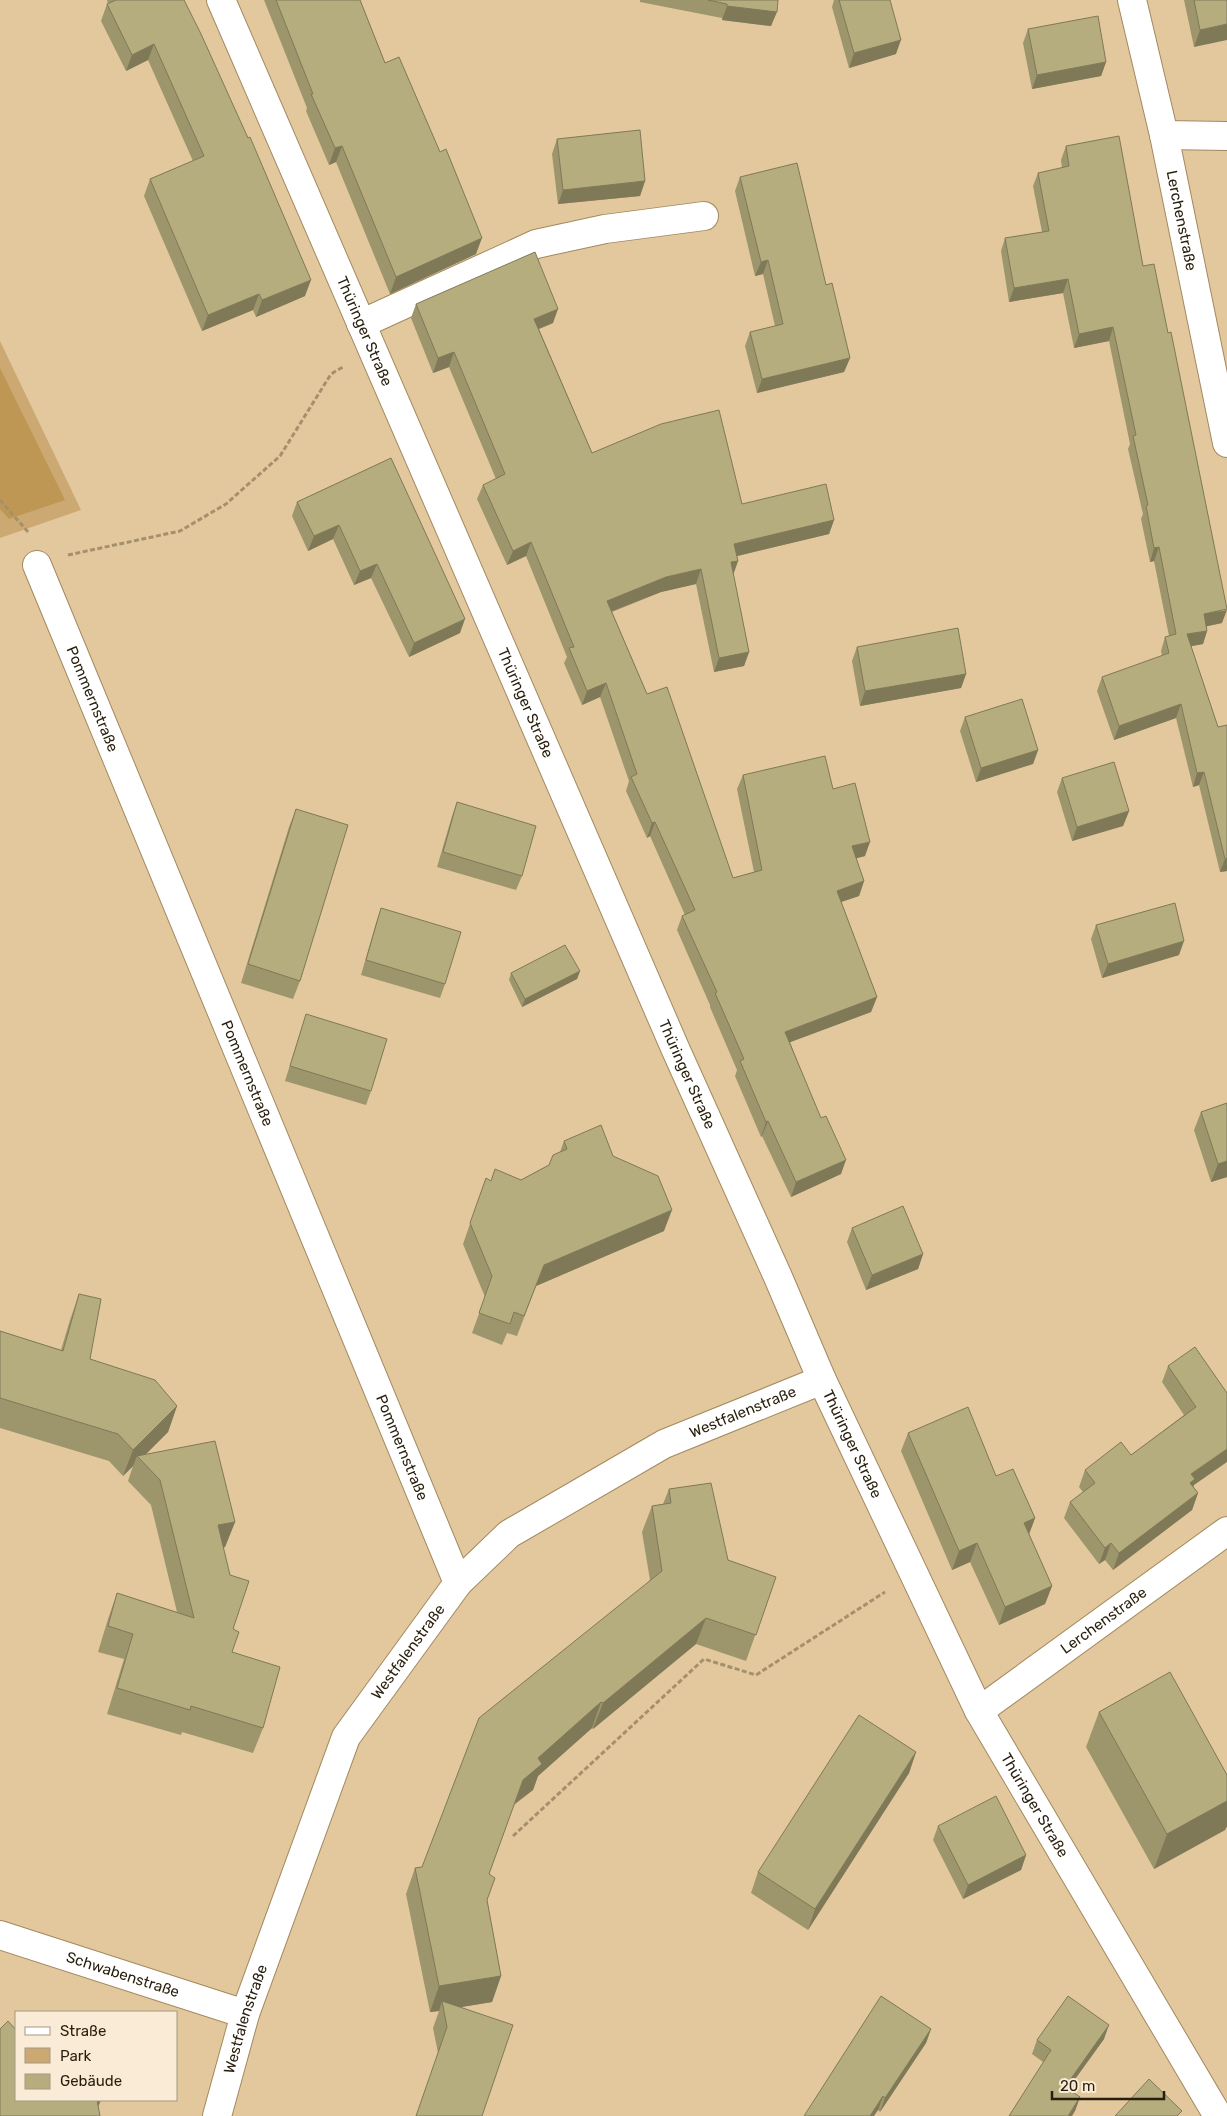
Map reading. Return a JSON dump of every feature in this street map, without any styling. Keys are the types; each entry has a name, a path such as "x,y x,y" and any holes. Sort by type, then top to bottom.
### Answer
{"street":[{"name":"Thüringer Straße","path":"221,0 674,1048 778,1277 822,1380 979,1711 1218,2116"},
{"name":"Lerchenstraße","path":"1132,0 1164,135 1227,443"},
{"path":"1164,135 1227,136"},
{"path":"361,324 536,244 605,229 704,216"},
{"name":"Pommernstraße","path":"44,562 458,1583"},
{"name":"Westfalenstraße","path":"217,2116 245,2014 346,1736 458,1583 509,1534 664,1444 822,1380"},
{"name":"Lerchenstraße","path":"979,1711 1227,1531"},
{"name":"Schwabenstraße","path":"0,1935 245,2014"}],"path":[{"path":"0,500 44,562 180,531 226,504 280,456 331,374 372,351"},
{"path":"513,1836 704,1659 756,1676 914,1574"}],"green space":[{"path":"0,341 81,510 0,538"}],"shaded area":[{"path":"0,368 65,500 9,519 0,509"}],"building":[{"path":"116,0 184,0 248,138 250,137 311,280 262,300 259,294 208,315 150,179 204,156 154,44 132,55 107,4"},
{"path":"276,0 360,0 385,63 399,57 440,152 446,149 482,238 396,277 342,146 335,148 311,94 313,94"},
{"path":"708,0 778,0 777,12 727,6 727,4"},
{"path":"839,0 890,0 901,40 854,53"},
{"path":"1194,0 1227,0 1227,24 1200,30"},
{"path":"1098,16 1106,62 1037,75 1028,29"},
{"path":"640,130 645,181 563,190 557,139"},
{"path":"1119,136 1143,266 1154,264 1168,333 1171,332 1227,609 1204,614 1207,631 1187,634 1218,727 1227,725 1227,858 1225,859 1204,772 1197,773 1181,704 1119,726 1102,677 1169,653 1165,637 1176,634 1159,547 1154,548 1146,506 1148,505 1133,436 1136,435 1113,327 1079,334 1068,279 1014,288 1005,238 1049,231 1038,173 1069,166 1066,146"},
{"path":"797,163 826,285 832,283 850,358 762,379 750,332 783,324 768,260 761,262 740,177"},
{"path":"535,252 558,309 534,319 592,453 661,424 719,410 742,504 826,484 834,520 734,544 738,561 731,562 749,652 719,658 701,569 666,577 607,601 647,694 667,687 733,878 762,870 743,775 825,756 833,789 855,783 870,842 852,846 864,881 837,891 877,997 785,1032 821,1118 826,1116 846,1160 796,1182 768,1121 766,1122 740,1061 744,1059 715,993 717,992 682,916 695,910 655,822 652,823 631,777 637,774 606,683 587,691 569,648 574,647 531,542 513,551 483,485 505,474 454,352 438,358 416,304"},
{"path":"391,458 465,619 414,643 377,564 360,571 339,525 314,536 297,502"},
{"path":"958,628 966,674 865,691 857,647"},
{"path":"1022,699 1038,750 981,768 965,717"},
{"path":"1114,762 1129,811 1077,827 1062,778"},
{"path":"457,802 536,826 522,876 443,852"},
{"path":"296,809 348,825 300,981 248,964"},
{"path":"1175,903 1184,941 1108,964 1096,925"},
{"path":"381,908 461,932 445,984 366,960"},
{"path":"565,945 580,971 525,999 511,973"},
{"path":"306,1014 387,1039 371,1091 290,1066"},
{"path":"1227,1103 1227,1161 1218,1164 1201,1112"},
{"path":"601,1125 613,1156 658,1176 672,1210 544,1265 524,1316 514,1312 510,1324 479,1313 492,1276 470,1223 486,1178 491,1181 495,1169 521,1180 549,1165 553,1155 567,1149 564,1141"},
{"path":"903,1206 923,1254 872,1275 852,1228"},
{"path":"79,1294 101,1299 90,1359 155,1380 177,1406 133,1450 118,1434 0,1398 0,1331 63,1351"},
{"path":"1195,1347 1227,1393 1227,1449 1191,1474 1195,1479 1190,1483 1198,1493 1119,1553 1111,1543 1105,1548 1070,1502 1095,1483 1085,1470 1121,1442 1131,1455 1196,1407 1168,1366"},
{"path":"968,1407 996,1476 1013,1469 1035,1518 1024,1523 1052,1586 1005,1607 977,1543 959,1551 908,1433"},
{"path":"215,1441 235,1522 218,1525 230,1575 249,1581 233,1629 239,1632 232,1652 280,1667 263,1728 191,1706 190,1710 117,1688 133,1634 108,1626 117,1593 194,1618 160,1480 137,1456"},
{"path":"711,1483 728,1560 776,1577 756,1635 706,1618 603,1703 601,1702 538,1758 542,1764 523,1780 489,1874 495,1878 487,1900 501,1976 439,1986 415,1868 422,1867 479,1718 662,1571 652,1506 671,1503 669,1489"},
{"path":"1170,1672 1227,1775 1227,1801 1167,1834 1099,1712"},
{"path":"859,1715 916,1752 815,1909 758,1872"},
{"path":"996,1796 1026,1855 968,1885 938,1826"},
{"path":"881,1996 931,2029 885,2098 883,2096 870,2116 804,2116"},
{"path":"1068,1996 1109,2025 1065,2087 1080,2097 1068,2116 1009,2116 1051,2050 1037,2040"},
{"path":"442,2001 513,2025 482,2116 416,2116 447,2027"},
{"path":"8,2021 15,2029 15,2101 97,2101 100,2116 0,2116 0,2029"},
{"path":"1149,2079 1182,2111 1177,2116 1115,2116"}]}
